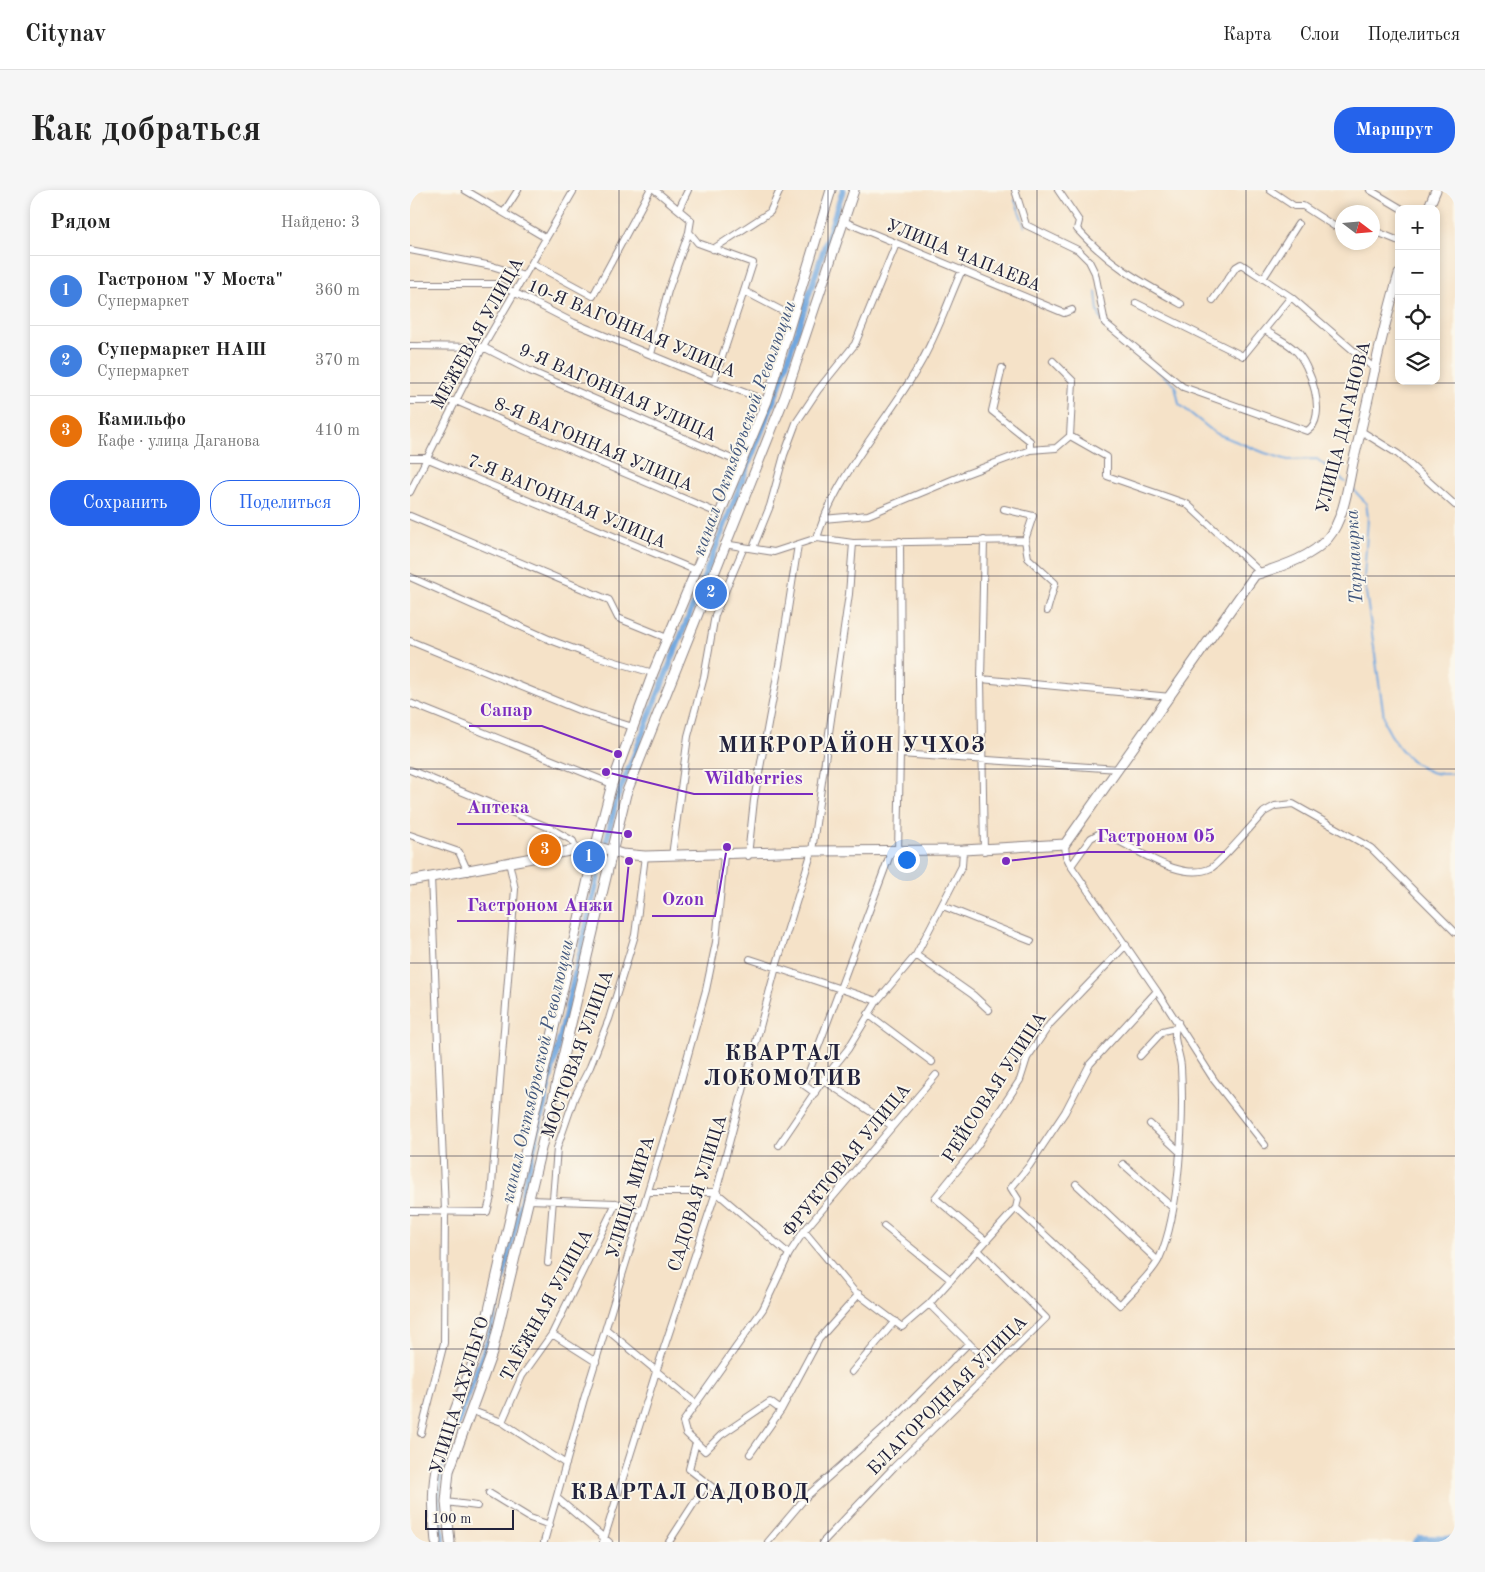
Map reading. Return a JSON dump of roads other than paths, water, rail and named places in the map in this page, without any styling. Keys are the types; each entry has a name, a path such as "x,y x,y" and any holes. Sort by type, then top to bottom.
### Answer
{"main road":[{"path":"436,1542 432,1490 434,1472 439,1453 483,1336 595,848 612,784 667,638 697,572 766,400 831,190"},
{"name":"УЛИЦА АХУЛЬГО","path":"450,1542 446,1502 449,1470 492,1353 626,794 724,544 785,396 854,190"},
{"path":"1429,205 1436,190"},
{"name":"УЛИЦА ДАГАНОВА","path":"1065,845 1256,576 1317,551 1330,538 1339,521 1349,485 1395,291"},
{"name":"УЛИЦА ДАГАНОВА","path":"1376,370 1395,295"},
{"path":"410,882 595,848 645,857 811,852 963,851 1065,845"}],"street":[{"path":"465,190 546,238"},
{"path":"504,212 518,190"},
{"name":"МЕЖЕВАЯ УЛИЦА","path":"410,492 483,348 574,190"},
{"path":"532,262 593,296 650,190"},
{"path":"651,354 668,291 689,232 691,220 655,190"},
{"path":"679,209 688,190"},
{"path":"713,249 770,212 780,190"},
{"path":"1015,190 1026,225 1078,250 1089,261 1095,273 1105,323 1141,354 1183,387 1307,431 1312,428 1316,421 1317,406 1315,390 1306,363 1295,350 1265,330"},
{"path":"1058,190 1079,221 1077,229 1092,245 1127,274 1181,304"},
{"path":"1270,190 1294,206 1303,206 1335,226"},
{"path":"1370,190 1395,205"},
{"name":"УЛИЦА ЧАПАЕВА","path":"843,221 1064,313 1072,310"},
{"path":"1264,277 1298,224"},
{"path":"689,232 698,243 753,263 714,381"},
{"path":"1380,233 1395,239"},
{"path":"753,548 770,506 784,455 796,423 818,390 855,344 896,244"},
{"path":"410,250 524,276"},
{"path":"1213,300 1241,264 1264,277 1291,297 1376,370"},
{"path":"817,538 822,519 869,439 920,364 962,270"},
{"name":"10-Я ВАГОННАЯ УЛИЦА","path":"410,284 498,284 514,294 574,323 714,381 766,400"},
{"path":"744,291 792,316"},
{"path":"1136,303 1243,356 1291,297"},
{"path":"410,346 483,348"},
{"name":"9-Я ВАГОННАЯ УЛИЦА","path":"483,348 741,463"},
{"path":"822,519 868,515 1030,450 1056,448 1070,436 1073,381 1053,361"},
{"path":"1002,368 992,411 1030,441 1030,450"},
{"path":"410,401 456,401"},
{"name":"8-Я ВАГОННАЯ УЛИЦА","path":"456,401 720,514"},
{"path":"1362,431 1398,454 1455,505"},
{"path":"1070,436 1107,457 1107,476 1187,504 1261,574"},
{"path":"410,458 426,458"},
{"name":"7-Я ВАГОННАЯ УЛИЦА","path":"426,458 697,572"},
{"path":"1004,509 1033,516 1026,540 1028,558 1055,583 1047,611"},
{"path":"410,516 609,600 618,618 667,638"},
{"path":"724,544 774,552 817,538 853,543 1026,540"},
{"path":"984,540 981,679 984,850"},
{"path":"814,1093 804,1085 894,852 900,754 900,541"},
{"name":"САДОВАЯ УЛИЦА","path":"605,1541 656,1372 716,1192 776,968 811,852 849,594 853,543"},
{"path":"748,855 757,781 780,660 798,544"},
{"path":"672,855 688,736 704,677 715,615 744,547"},
{"path":"410,577 553,641 585,653 653,673"},
{"path":"410,641 581,711 633,727"},
{"path":"981,679 1170,697"},
{"path":"410,703 612,784"},
{"path":"900,754 1118,770"},
{"path":"410,770 550,828 573,841 577,851"},
{"path":"1071,866 1091,838 1100,833 1171,867 1195,871 1212,868 1264,812 1275,806 1293,804 1371,848 1455,932"},
{"path":"410,835 460,852 468,871"},
{"path":"1065,845 1066,856 1071,866 1157,991 1176,1025 1214,1080 1265,1145"},
{"path":"779,1145 823,1080 848,1049 877,1001 916,955 962,866 963,851"},
{"name":"УЛИЦА МИРА","path":"544,1542 706,990 716,942 724,856"},
{"name":"МОСТОВАЯ УЛИЦА","path":"548,1264 557,1148 560,1135 609,1020 635,935 645,857"},
{"path":"410,1211 487,1212 491,1197 515,889 510,863"},
{"path":"421,1433 444,1343 445,1210 431,878"},
{"path":"942,906 1031,941"},
{"name":"РЕЙСОВАЯ УЛИЦА","path":"986,1241 935,1198 977,1146 1020,1080 1027,1058 1050,1024 1126,945"},
{"path":"916,955 973,995 990,1010"},
{"path":"750,959 877,1001"},
{"path":"804,1231 859,1294 902,1327 929,1304 1016,1208 1018,1199 1011,1188 1029,1166 1065,1112 1090,1064 1157,991"},
{"path":"868,1014 932,1062"},
{"path":"1140,1056 1162,1031 1176,1025"},
{"path":"1016,1208 1120,1305 1158,1261 1173,1208 1180,1152 1181,1065 1174,1034 1176,1025"},
{"name":"ФРУКТОВАЯ УЛИЦА","path":"696,1442 686,1432 683,1422 763,1309 788,1254 804,1231 936,1075"},
{"path":"823,1080 892,1126"},
{"path":"1150,1124 1180,1152"},
{"path":"1123,1164 1173,1208"},
{"path":"1076,1184 1158,1261"},
{"path":"648,1192 716,1192 788,1254"},
{"path":"529,1200 616,1203 642,1210"},
{"name":"ТАЁЖНАЯ УЛИЦА","path":"502,1422 522,1376 552,1334 616,1203"},
{"path":"884,1226 951,1280"},
{"name":"БЛАГОРОДНАЯ УЛИЦА","path":"824,1542 894,1467 1046,1318 978,1250"},
{"path":"750,1454 781,1410 819,1339 859,1294"},
{"path":"929,1304 994,1368"},
{"path":"852,1372 895,1321"},
{"path":"606,1329 695,1403"},
{"path":"552,1334 596,1362"},
{"path":"768,1542 806,1497 890,1422 969,1343"},
{"path":"696,1442 705,1451 721,1435 770,1402 781,1410"},
{"path":"470,1410 502,1422 566,1464"},
{"path":"696,1442 689,1469 721,1494"},
{"path":"669,1542 707,1483"},
{"path":"489,1493 530,1518 550,1525"},
{"path":"557,1498 605,1541"},
{"path":"446,1502 477,1506"}],"waterway":[{"name":"канал Октябрьской Революции","path":"443,1542 438,1498 442,1466 489,1337 616,801 779,387 843,190"},
{"name":"Тарнаирка","path":"1015,200 1025,227"},
{"name":"Тарнаирка","path":"1096,292 1098,312 1105,328 1175,385 1179,404 1215,433 1288,460 1317,459 1345,482"},
{"name":"Тарнаирка","path":"1351,487 1366,503 1368,517 1364,578 1385,724 1393,739 1409,759 1434,773 1455,774"},
{"path":"1416,1542 1420,1538 1455,1539"}],"place":[{"name":"Супермаркет НАШ","path":"711,593"},
{"name":"Сапар","path":"618,754"},
{"name":"Wildberries","path":"606,772"},
{"name":"Аптека","path":"628,834"},
{"name":"Ozon","path":"727,847"},
{"name":"Камильфо","path":"545,850"},
{"name":"Гастроном \"У Моста\"","path":"589,857"},
{"name":"Гастроном Анжи","path":"629,861"},
{"name":"Гастроном 05","path":"1006,861"}],"district":[{"name":"МИКРОРАЙОН УЧХОЗ","path":"852,744"},
{"name":"КВАРТАЛ ЛОКОМОТИВ","path":"783,1064"},
{"name":"КВАРТАЛ САДОВОД","path":"690,1491"}]}
